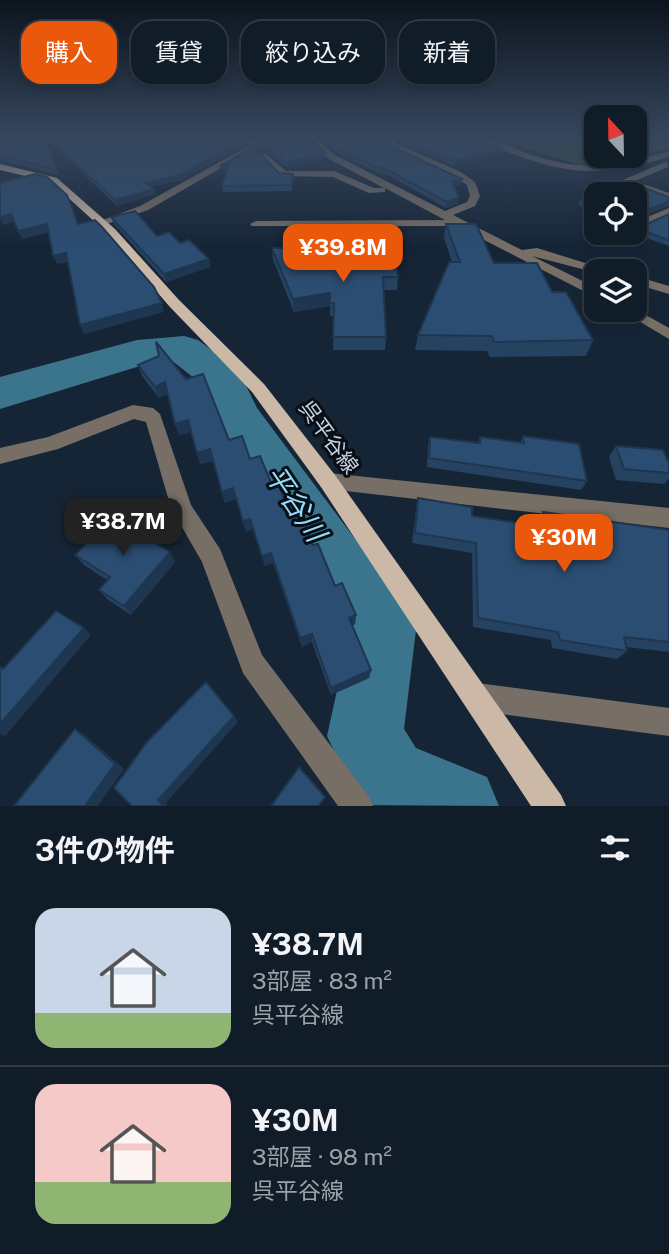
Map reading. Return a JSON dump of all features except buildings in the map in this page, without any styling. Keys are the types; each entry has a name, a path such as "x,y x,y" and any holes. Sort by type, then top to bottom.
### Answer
{"main road":[{"name":"呉平谷線","path":"23,173 54,180 101,223 174,303 258,388 328,481 550,806"}],"street":[{"path":"101,223 144,208 208,173"},
{"path":"282,173 334,174 373,191 394,189"},
{"path":"362,173 584,287"},
{"path":"444,215 471,204 475,196 472,184 455,173"},
{"path":"627,181 647,173"},
{"path":"627,181 669,196"},
{"path":"647,221 669,211"},
{"path":"256,224 459,223"},
{"path":"516,252 537,251 584,265"},
{"path":"647,284 669,290"},
{"path":"647,321 669,334"},
{"path":"0,456 51,444 133,412 147,413 154,419 182,508 212,557 253,664 357,806"},
{"path":"328,481 669,518"},
{"path":"477,697 669,722"}],"waterway":[{"name":"平谷川","path":"0,393 137,353 184,349 223,379 236,415 383,630 365,736 388,777 458,806"}]}
